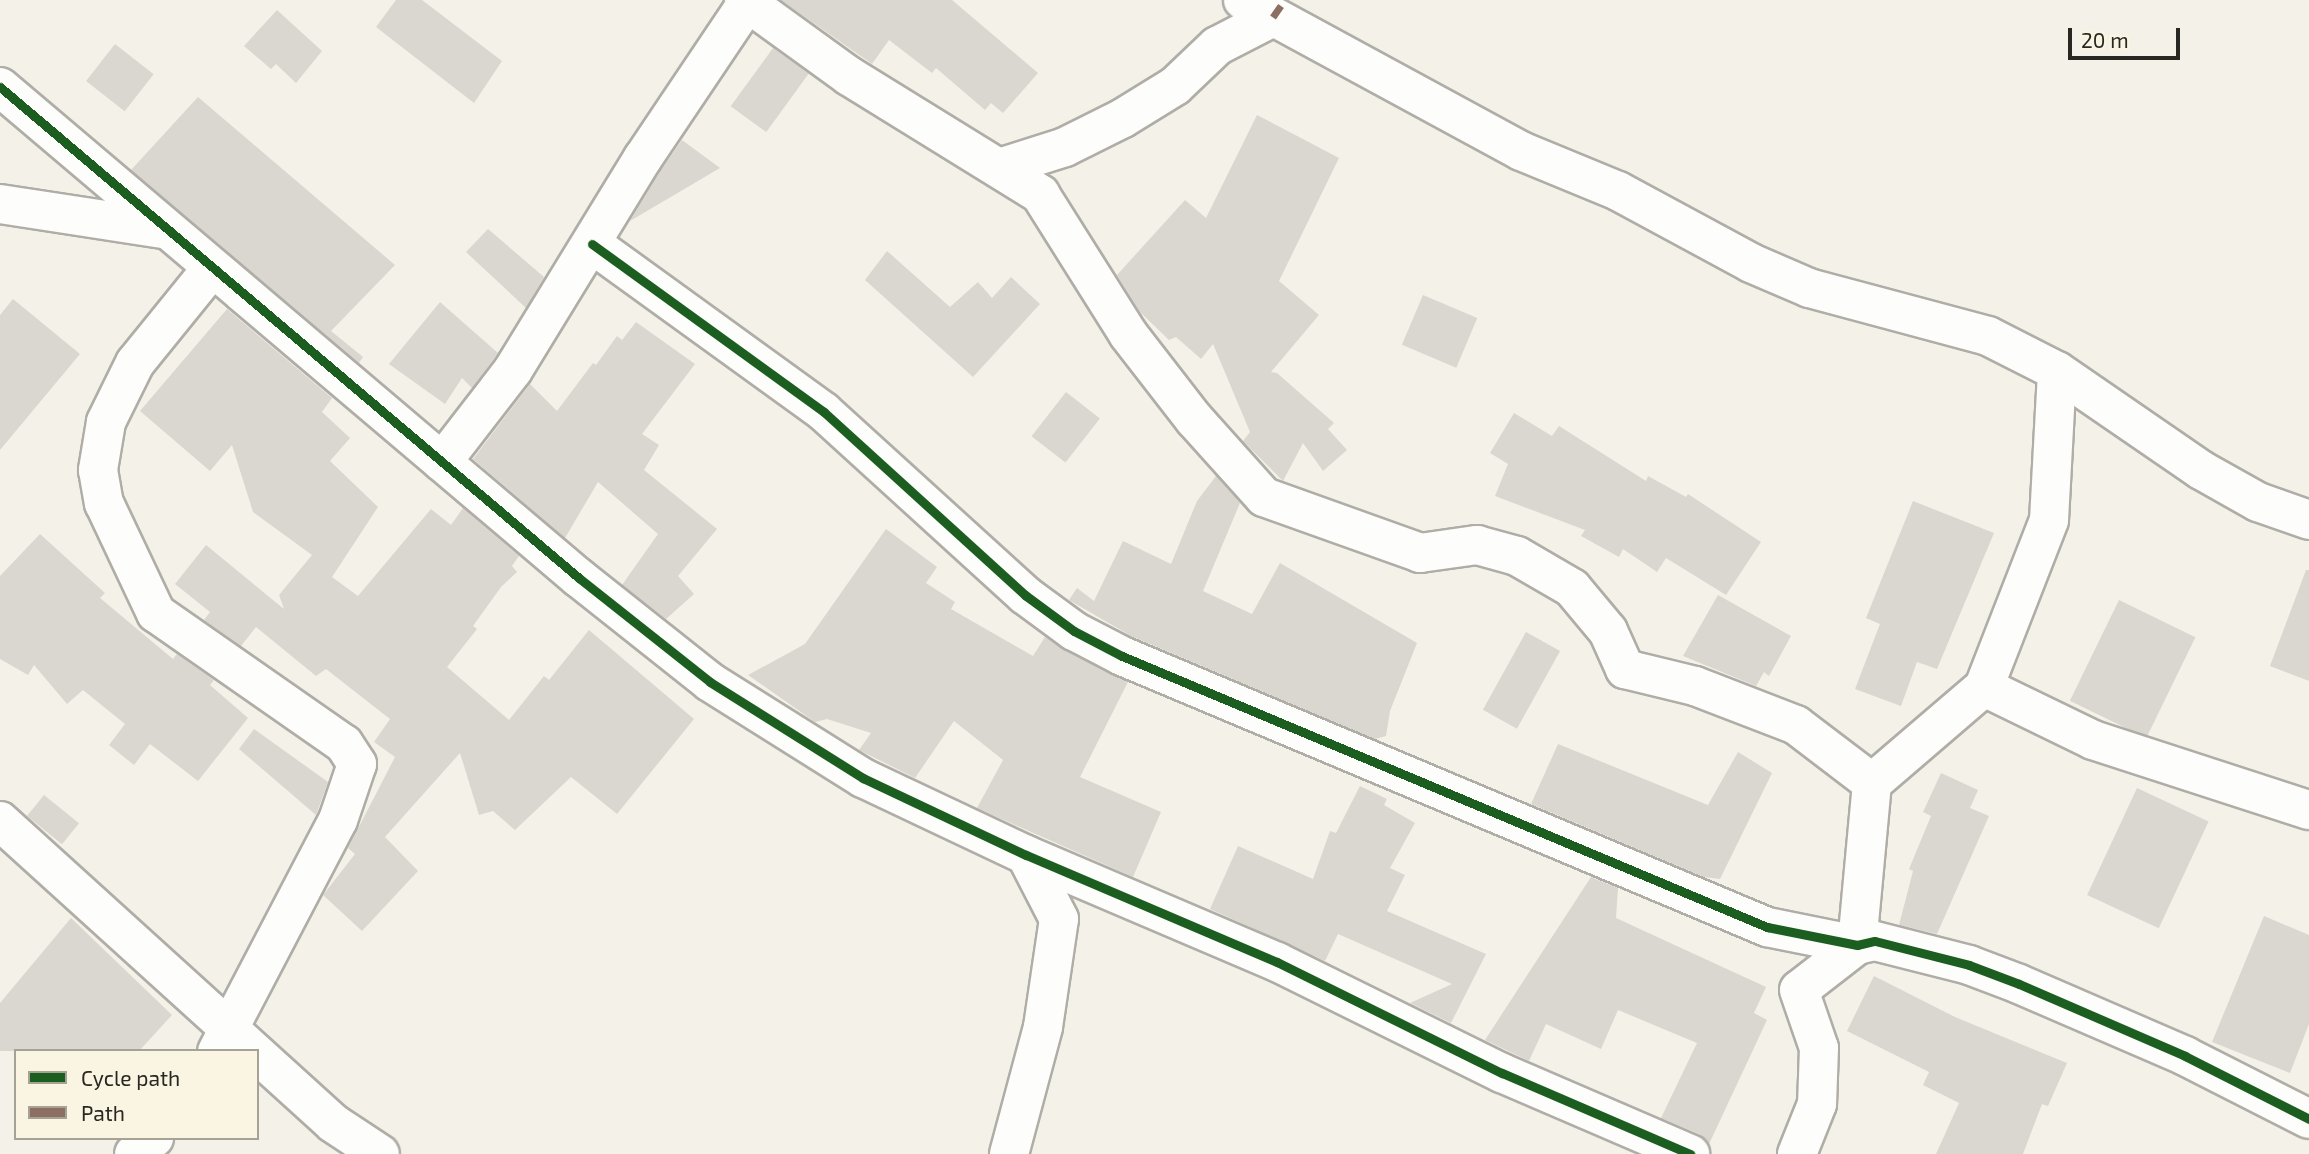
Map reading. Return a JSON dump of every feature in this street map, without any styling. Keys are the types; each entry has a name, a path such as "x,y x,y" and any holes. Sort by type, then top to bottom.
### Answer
{"street":[{"path":"442,462 513,370 745,1 849,76 1002,167 1040,194 1128,334 1194,419 1264,497 1420,553 1477,545 1517,555 1572,588 1608,631 1625,669 1695,686 1796,725 1872,783"},
{"path":"1002,167 1065,147 1123,118 1175,86 1258,9 1413,88 1521,151 1618,191 1751,263 1809,288 1987,336 2057,371 2201,470 2258,502 2309,520"},
{"path":"0,87 442,462 710,682 863,778 1026,855 1277,962 1502,1073 1690,1154"},
{"path":"0,205 165,229"},
{"path":"592,244 824,412 1025,595 1074,631 1122,656 1767,927 1857,945 1875,941 2006,979 2185,1056 2309,1119"},
{"path":"212,268 135,363 106,422 98,470 104,503 156,613 344,744 357,764 338,820 224,1038"},
{"path":"1797,1154 1817,1104 1819,1048 1799,990 1857,945 1872,783 1984,687 2049,520 2057,371"},
{"path":"1984,687 2093,740 2309,810"},
{"path":"0,821 238,1049"},
{"path":"1009,1154 1043,1027 1059,919 1026,855"},
{"path":"259,1065 333,1123 380,1154"},
{"path":"134,1154 151,1140"}],"building":[{"path":"396,0 422,0 502,61 474,103 376,27"},
{"path":"781,0 952,0 1038,73 1003,113 991,103 985,110 936,68 932,73 889,40 872,64"},
{"path":"277,10 322,51 296,83 276,64 271,69 244,46"},
{"path":"115,44 154,74 125,111 86,81"},
{"path":"773,48 809,74 766,132 731,106"},
{"path":"198,97 395,265 331,331 363,357 359,363 131,170"},
{"path":"1257,115 1339,158 1279,281 1319,315 1271,372 1277,373 1334,423 1328,429 1347,450 1323,471 1303,443 1283,481 1243,441 1250,432 1213,344 1201,359 1176,337 1169,340 1140,312 1117,275 1185,200 1206,218"},
{"path":"682,140 720,168 630,221 661,170"},
{"path":"488,229 544,277 526,308 466,252"},
{"path":"887,251 950,307 978,282 992,298 1011,277 1040,304 973,377 865,280"},
{"path":"1423,295 1477,318 1456,368 1402,345"},
{"path":"13,299 80,354 0,450 0,315"},
{"path":"440,302 498,353 472,388 462,378 445,404 389,364"},
{"path":"227,309 332,398 322,412 350,438 330,461 378,507 332,577 358,596 431,509 451,525 463,508 519,556 512,566 517,572 501,587 473,626 477,629 447,667 509,720 544,676 549,680 589,630 694,719 617,814 571,777 515,830 493,811 479,815 460,753 385,837 418,871 362,931 323,895 355,854 348,848 395,757 374,742 390,719 326,669 316,676 256,627 241,646 204,620 210,612 175,584 206,545 284,609 279,595 312,555 253,512 232,445 210,471 140,411"},
{"path":"636,322 695,364 642,434 659,445 644,470 717,529 678,576 694,594 666,619 622,585 658,534 598,482 565,538 473,459 530,384 557,411 593,363 596,365 617,336 622,340"},
{"path":"1066,392 1100,418 1065,463 1032,436"},
{"path":"1514,413 1552,436 1559,426 1646,481 1648,476 1686,497 1688,494 1761,542 1726,595 1666,558 1657,572 1623,549 1619,557 1581,536 1585,530 1495,496 1508,464 1490,453"},
{"path":"1216,476 1240,503 1203,591 1252,614 1280,563 1417,643 1390,711 1386,736 1375,739 1131,636 1069,600 1077,588 1094,601 1123,541 1171,564 1197,501"},
{"path":"1913,501 1994,533 1937,669 1917,662 1901,706 1855,689 1880,624 1866,618"},
{"path":"886,529 937,567 926,583 955,602 951,609 1033,656 1045,637 1128,682 1080,777 1161,812 1133,877 977,808 1003,760 954,721 915,778 859,750 871,733 827,719 815,722 748,675 805,644"},
{"path":"40,534 105,593 100,598 173,659 177,654 214,680 210,685 248,718 198,781 150,744 134,765 109,745 125,724 83,690 67,704 34,665 28,675 0,659 0,576"},
{"path":"2306,570 2309,570 2309,681 2270,666"},
{"path":"1718,595 1791,636 1769,676 1764,672 1756,686 1683,656"},
{"path":"2119,600 2195,637 2146,738 2070,701"},
{"path":"1526,632 1560,651 1517,729 1483,710"},
{"path":"254,729 328,782 316,815 239,749"},
{"path":"1558,744 1708,805 1738,752 1772,773 1720,879 1704,877 1531,804"},
{"path":"1941,773 1978,790 1970,808 1989,816 1937,934 1899,925 1913,871 1909,869 1931,816 1923,812"},
{"path":"1360,786 1387,799 1384,805 1415,823 1390,868 1405,875 1387,911 1486,954 1451,1023 1410,1003 1452,984 1338,934 1325,961 1210,909 1238,846 1313,879 1330,831 1336,833"},
{"path":"2137,788 2209,821 2159,928 2087,895"},
{"path":"44,795 79,823 62,844 27,816"},
{"path":"1591,877 1618,888 1616,918 1766,987 1754,1013 1767,1020 1709,1144 1699,1134 1661,1118 1697,1043 1618,1010 1601,1049 1546,1024 1529,1061 1485,1040"},
{"path":"2264,916 2309,935 2309,1024 2290,1073 2212,1042"},
{"path":"71,918 172,1015 141,1049 0,1051 0,1003"},
{"path":"1874,976 1955,1017 2067,1063 2048,1106 2042,1104 2023,1154 1936,1154 1959,1103 1923,1085 1929,1072 1847,1031"}],"marked path":[{"path":"1273,17 1285,0"}],"cycle path":[{"path":"0,87 579,578 710,682 863,778 1026,855 1277,962 1502,1073 1690,1154"},
{"path":"592,244 824,412 1025,595 1074,631 1122,656 1767,927 1857,945 1875,941 1969,965 2019,984 2185,1056 2309,1119"}]}
